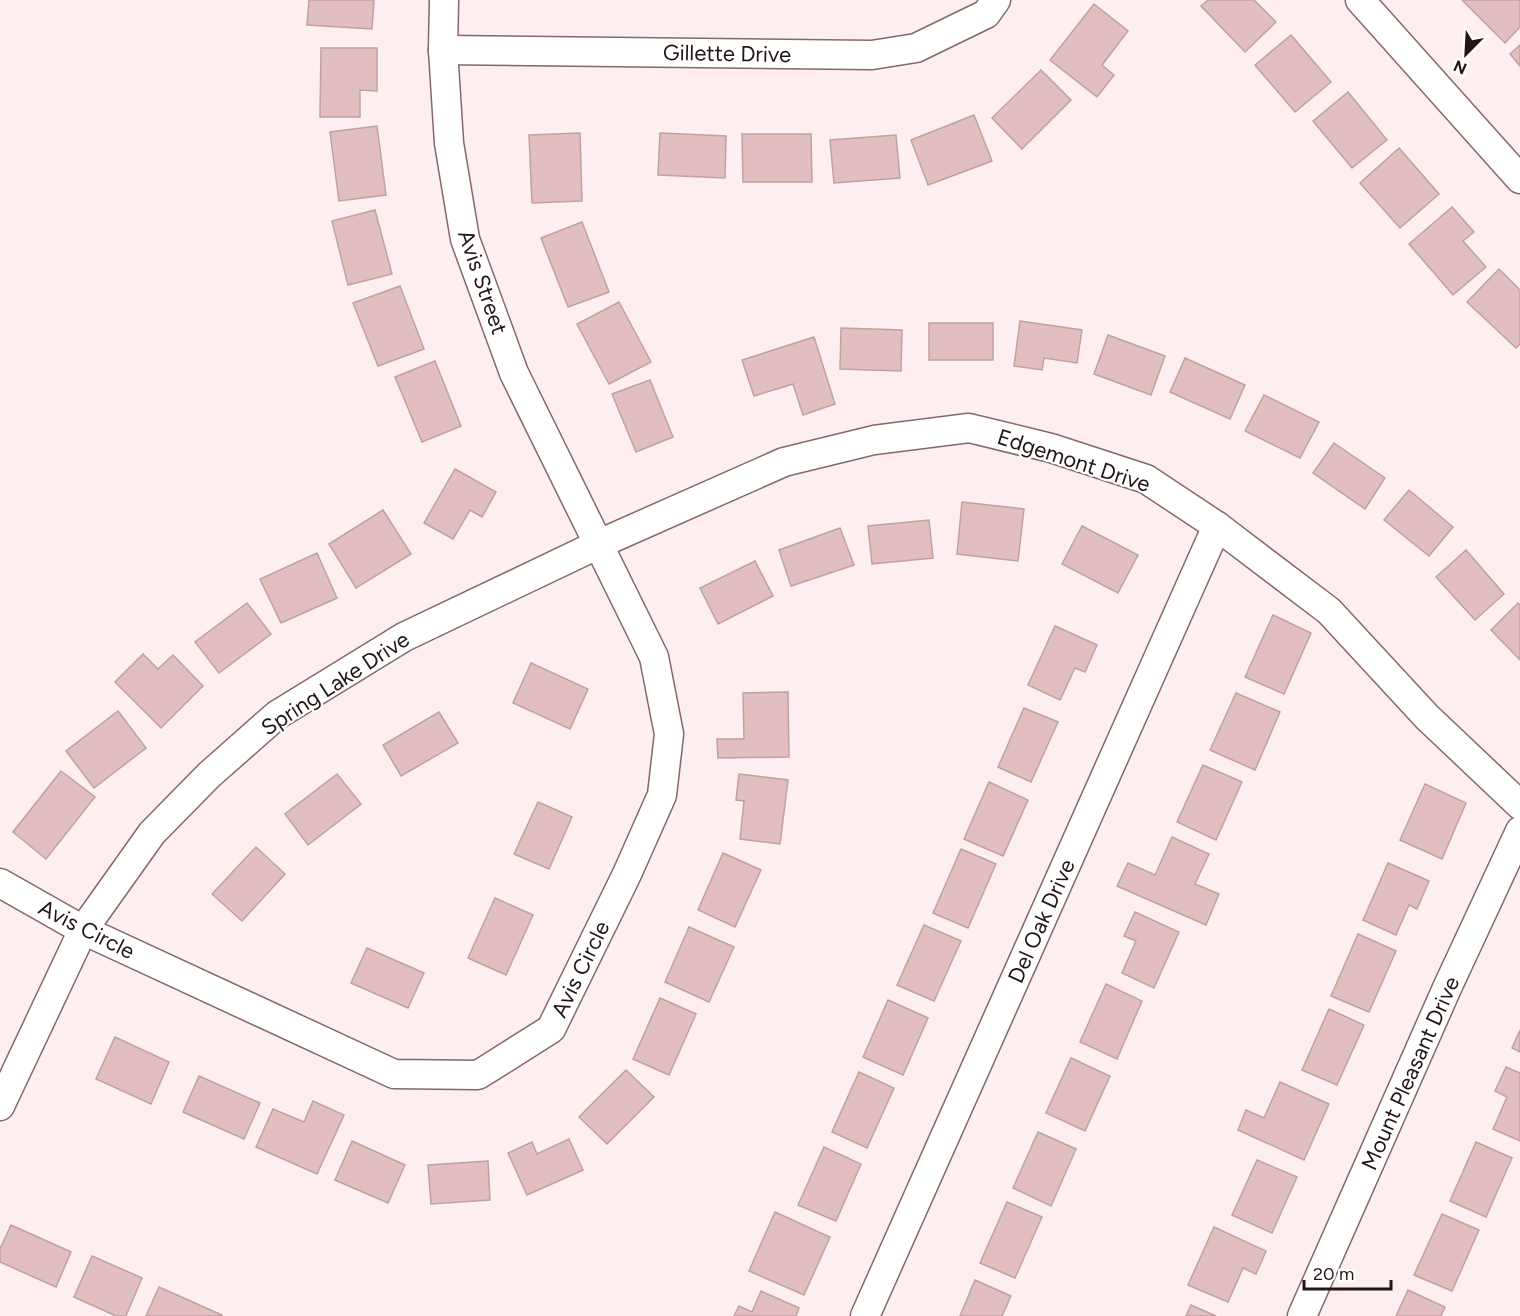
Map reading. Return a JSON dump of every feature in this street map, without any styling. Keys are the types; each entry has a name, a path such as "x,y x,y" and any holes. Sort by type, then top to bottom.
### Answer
{"street":[{"name":"Avis Street","path":"444,0 443,50 449,143 465,239 514,373 599,544"},
{"name":"Gillette Drive","path":"443,50 872,55 916,48 986,14 996,0"},
{"path":"1360,0 1520,179"},
{"name":"Edgemont Drive","path":"599,544 784,462 874,440 969,428 1051,448 1146,479 1217,526 1329,611 1427,717 1520,806"},
{"name":"Del Oak Drive","path":"865,1316 1217,526"},
{"name":"Avis Circle","path":"0,883 83,930 394,1074 478,1075 551,1029 627,874 662,795 669,734 654,657 599,544"},
{"name":"Spring Lake Drive","path":"0,1106 83,930 152,833 209,775 277,715 404,638 599,544"},
{"name":"Mount Pleasant Drive","path":"1302,1316 1447,988 1520,831"}],"building":[{"path":"309,0 374,0 372,29 307,25"},
{"path":"1208,0 1254,0 1276,22 1245,52 1201,6"},
{"path":"1462,0 1520,0 1520,27 1505,43"},
{"path":"1094,4 1128,31 1102,65 1114,75 1097,97 1050,60"},
{"path":"1291,35 1331,82 1295,112 1255,65"},
{"path":"1520,45 1520,66 1510,54"},
{"path":"321,48 377,48 377,91 360,90 360,117 320,117"},
{"path":"1041,70 1071,100 1022,149 992,118"},
{"path":"1348,92 1387,140 1352,168 1313,121"},
{"path":"974,115 992,161 928,185 911,140"},
{"path":"377,126 386,195 339,201 330,132"},
{"path":"580,133 582,201 532,203 529,135"},
{"path":"660,133 726,136 725,178 658,175"},
{"path":"742,134 811,134 812,182 743,182"},
{"path":"896,135 900,178 834,183 830,140"},
{"path":"1399,148 1439,194 1400,228 1360,183"},
{"path":"1452,207 1474,232 1463,241 1486,267 1453,295 1409,244"},
{"path":"375,210 392,274 348,285 332,221"},
{"path":"582,222 609,292 568,307 541,238"},
{"path":"1499,269 1520,290 1520,344 1516,348 1467,302"},
{"path":"400,286 424,349 378,366 353,303"},
{"path":"619,302 651,362 609,384 577,324"},
{"path":"1020,321 1082,330 1077,363 1044,358 1042,370 1014,366"},
{"path":"929,323 993,323 993,360 929,360"},
{"path":"841,328 902,330 901,371 840,369"},
{"path":"1108,335 1165,356 1151,395 1094,374"},
{"path":"814,337 835,404 803,415 793,384 754,396 742,360"},
{"path":"1185,358 1245,385 1230,419 1170,392"},
{"path":"435,361 461,426 422,442 395,377"},
{"path":"650,380 673,437 636,452 612,394"},
{"path":"1264,395 1319,422 1300,458 1245,431"},
{"path":"1334,443 1385,478 1365,509 1313,473"},
{"path":"455,469 496,492 482,517 470,510 453,539 424,523"},
{"path":"1409,490 1453,527 1429,556 1384,520"},
{"path":"962,502 1024,509 1018,561 957,554"},
{"path":"383,510 411,554 356,588 329,544"},
{"path":"929,520 933,558 872,564 868,526"},
{"path":"1082,526 1138,555 1118,593 1062,564"},
{"path":"840,528 854,565 791,586 779,550"},
{"path":"1466,550 1504,594 1475,620 1436,577"},
{"path":"317,553 337,598 281,623 260,579"},
{"path":"755,561 773,596 718,624 700,588"},
{"path":"247,603 271,634 219,673 195,642"},
{"path":"1518,603 1520,605 1520,660 1491,630"},
{"path":"1273,615 1311,633 1284,694 1245,677"},
{"path":"1055,626 1097,645 1085,672 1075,668 1060,700 1028,685"},
{"path":"143,654 158,669 173,655 203,686 161,728 115,682"},
{"path":"531,663 588,689 570,729 513,703"},
{"path":"788,692 789,757 718,758 717,739 744,739 743,693"},
{"path":"1236,693 1280,712 1255,770 1210,750"},
{"path":"1024,708 1058,722 1031,782 998,767"},
{"path":"118,711 146,748 94,788 66,751"},
{"path":"439,712 458,743 401,776 383,745"},
{"path":"1203,765 1242,782 1216,840 1177,822"},
{"path":"61,771 95,797 46,859 13,832"},
{"path":"337,774 361,804 308,845 285,814"},
{"path":"739,774 788,780 780,844 740,839 744,801 736,800"},
{"path":"989,782 1028,800 1003,856 964,839"},
{"path":"1425,784 1466,803 1442,859 1400,840"},
{"path":"538,802 572,817 549,869 514,854"},
{"path":"1172,837 1209,854 1195,884 1219,894 1206,925 1117,886 1128,863 1155,875"},
{"path":"256,847 285,874 242,921 212,894"},
{"path":"961,849 996,864 968,928 933,913"},
{"path":"723,853 761,870 735,927 698,910"},
{"path":"1388,863 1429,881 1417,909 1409,905 1396,935 1363,920"},
{"path":"495,898 533,915 506,975 468,958"},
{"path":"1135,912 1179,932 1154,988 1122,973 1136,941 1124,936"},
{"path":"924,925 961,941 934,1001 897,985"},
{"path":"689,927 734,947 709,1002 665,982"},
{"path":"1358,934 1396,951 1369,1012 1331,996"},
{"path":"367,948 424,973 408,1008 351,983"},
{"path":"1106,984 1142,1001 1117,1059 1080,1042"},
{"path":"660,998 696,1014 669,1075 633,1059"},
{"path":"888,1000 928,1018 903,1075 863,1057"},
{"path":"1329,1009 1364,1025 1337,1085 1302,1070"},
{"path":"1520,1030 1520,1052 1512,1048"},
{"path":"115,1037 169,1062 151,1104 96,1079"},
{"path":"1071,1058 1110,1076 1085,1131 1046,1113"},
{"path":"1506,1067 1520,1073 1520,1141 1493,1129 1507,1097 1495,1091"},
{"path":"626,1070 654,1097 607,1144 579,1117"},
{"path":"859,1072 894,1088 867,1148 832,1132"},
{"path":"199,1076 260,1103 244,1139 183,1112"},
{"path":"1280,1082 1329,1104 1304,1160 1238,1130 1246,1110 1264,1118"},
{"path":"313,1101 344,1115 317,1174 256,1147 273,1109 304,1122"},
{"path":"1038,1132 1076,1149 1051,1206 1013,1188"},
{"path":"569,1139 583,1170 527,1195 508,1153 532,1142 537,1154"},
{"path":"352,1141 405,1165 388,1203 335,1180"},
{"path":"1476,1142 1512,1158 1486,1217 1450,1201"},
{"path":"824,1147 861,1164 836,1221 798,1205"},
{"path":"1257,1160 1297,1177 1272,1233 1232,1215"},
{"path":"488,1161 490,1200 431,1204 428,1165"},
{"path":"1007,1202 1042,1217 1015,1278 980,1263"},
{"path":"775,1212 830,1237 804,1295 749,1271"},
{"path":"1442,1214 1479,1230 1452,1291 1414,1275"},
{"path":"11,1225 71,1252 56,1287 0,1262 0,1249"},
{"path":"1214,1227 1266,1251 1256,1274 1243,1268 1228,1302 1188,1285"},
{"path":"92,1256 142,1278 126,1316 116,1316 74,1297"},
{"path":"975,1280 1011,1296 1002,1316 960,1316"},
{"path":"159,1287 222,1315 222,1316 146,1316"},
{"path":"1408,1290 1445,1307 1441,1316 1396,1316"},
{"path":"761,1291 799,1308 796,1316 734,1316 739,1306 752,1312"},
{"path":"1191,1305 1216,1316 1186,1316"}]}
